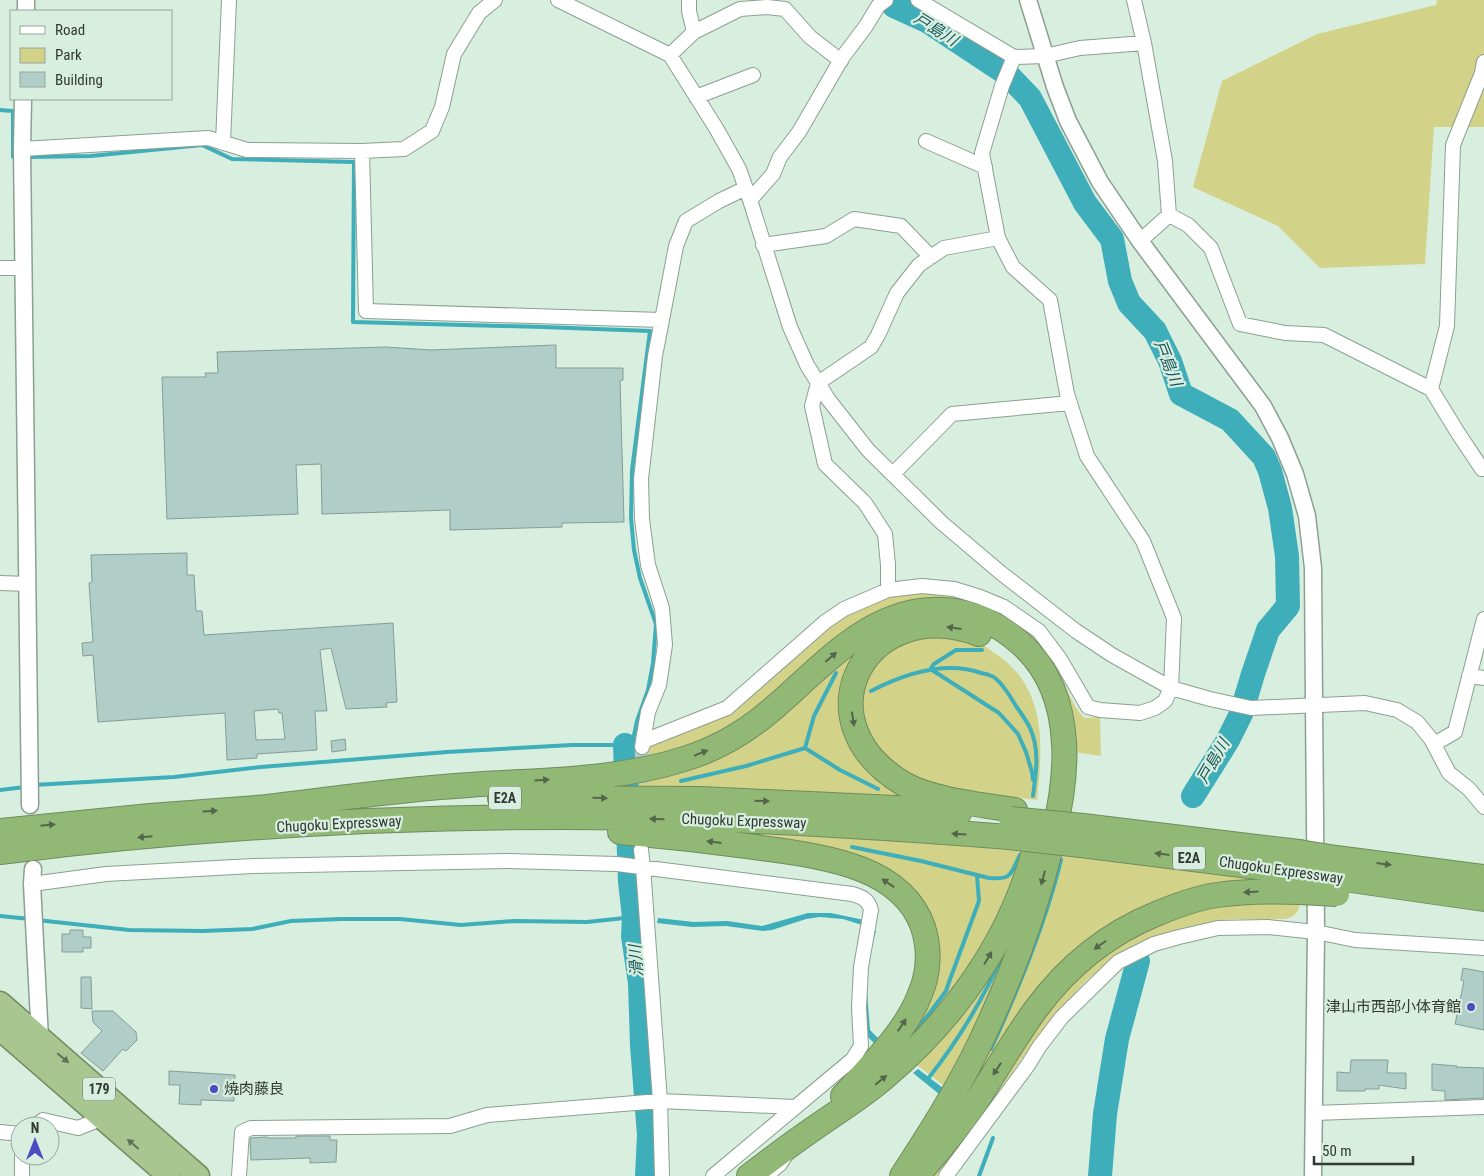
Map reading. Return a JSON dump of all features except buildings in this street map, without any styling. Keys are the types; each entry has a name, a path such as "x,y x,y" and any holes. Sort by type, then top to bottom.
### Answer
{"highway":[{"path":"267,807 422,788 633,772 661,766 707,750 746,729 766,714 836,652 863,632 894,617 926,610 943,610 976,616 991,623 1006,632 1031,653 1049,680 1056,696 1064,745 1061,798 1043,879 1017,960 979,1045 934,1128 902,1176"},
{"path":"749,1176 860,1096 906,1058 950,1010 981,969 1007,923 1022,889 1034,849 1046,792 1049,750 1044,710 1037,688 1030,676 1011,654 985,636 970,631 955,628 923,627 895,634 882,643 863,662 856,673 852,687 851,712 854,727 867,753 879,766 906,785 944,798 970,804 1011,822"},
{"name":"Chugoku Expressway","path":"0,831 150,816 368,802 552,798 700,799 917,809 1083,830 1260,847 1299,872"},
{"name":"Chugoku Expressway","path":"0,852 266,827 434,819 698,819 806,823 1011,822"},
{"path":"434,819 479,831 556,829 616,832 678,837 781,851 816,857 858,868 874,874 904,895 913,907 926,936 928,966 920,995 889,1044 807,1133"},
{"name":"Chugoku Expressway","path":"1083,830 1299,872 1484,898"},
{"path":"917,1176 949,1138 975,1102 1035,1010 1054,987 1096,947 1143,919 1191,901 1216,895 1266,891 1299,872 1337,876 1484,905"},
{"name":"Chugoku Expressway","path":"1337,876 1484,877"},
{"name":"179","path":"0,1002 40,1039 109,1110 169,1176"},
{"name":"179","path":"0,1029 198,1176"}],"street":[{"path":"223,143 229,0"},
{"path":"22,149 208,138 247,150 362,151 404,149 432,131 442,107 454,54 480,13 494,0"},
{"path":"689,0 689,11 694,32"},
{"path":"886,0 878,6 841,61 799,132 780,157 773,174 748,194 719,201 686,221 676,246 655,356 641,479 642,519 648,565 662,608 665,645 659,685 648,712 643,744 727,708 825,622 844,609 888,590 922,586 954,590 980,597 1004,607 1039,632 1060,659 1088,706 1100,710 1140,713 1165,702 1171,688 1174,618 1143,541 1087,456 1067,394 1050,300 1013,267 998,238 982,153 1002,86 1012,60"},
{"path":"918,0 1012,60 1045,56 1080,48 1144,43"},
{"path":"1028,0 1055,88 1068,121 1100,182 1140,241 1263,406 1280,438 1295,474 1307,516 1313,568 1316,932 1313,1176"},
{"path":"1134,0 1144,43 1165,161 1168,215"},
{"path":"557,1 670,55 739,169 790,327 807,365 828,399 868,450 942,523 1001,573 1076,631 1112,655 1171,688 1194,696 1251,708 1365,703 1397,710 1417,722 1431,739 1449,773 1470,788 1484,807"},
{"path":"670,55 694,32 740,9 767,7 785,8 810,36 841,61"},
{"path":"1431,389 1447,326 1453,145 1482,73 1484,62"},
{"path":"696,97 753,75"},
{"path":"23,100 30,805"},
{"path":"926,141 985,167"},
{"path":"362,151 366,311 662,320"},
{"path":"1140,241 1168,215"},
{"path":"1168,215 1188,225 1211,248 1240,324 1285,333 1324,335 1431,389 1458,433 1482,469 1484,469"},
{"path":"763,246 826,236 854,219 901,226 931,257"},
{"path":"888,590 885,534 865,503 825,464 812,406 818,383 871,347 897,293 919,265 944,248 998,238"},
{"path":"0,268 24,268"},
{"path":"893,474 952,414 1070,403"},
{"path":"0,583 28,584"},
{"path":"1434,744 1454,732 1484,619"},
{"path":"1469,676 1484,678"},
{"path":"641,850 660,1101 662,1176"},
{"path":"40,1039 32,876 253,866 506,861 617,864 852,894 864,898 869,903 871,910 860,967 859,1007 861,1046 854,1059 713,1176"},
{"path":"946,1176 1062,1016 1118,962 1154,944 1218,928 1268,927 1316,932 1355,940 1484,948"},
{"path":"239,1176 242,1132 251,1128 450,1126 487,1115 660,1101 795,1107"},
{"path":"1314,1113 1484,1107"},
{"path":"60,1124 78,1128 109,1110"}],"lane":[{"path":"772,1176 783,1166 807,1133"}],"green space":[{"path":"1437,0 1484,0 1484,127 1434,127 1425,264 1320,268 1278,226 1193,187 1222,81 1317,34 1436,5"},
{"path":"917,593 957,598 987,606 1010,618 1031,633 1050,657 1081,714 1085,718 1100,717 1101,756 1074,752 1049,664 934,602 727,733 647,762 647,752 650,747 721,718 739,707 830,627 853,612 891,596"},
{"path":"923,635 976,641 1013,668 1025,684 1033,701 1038,719 1040,759 1037,800 956,791 925,783 885,760 861,720 862,684 884,653"},
{"path":"865,640 842,713 929,800 611,788 602,784 667,773"},
{"path":"657,828 921,842 1025,852 999,921 954,993 895,1057 929,998 908,886"},
{"path":"1057,855 1283,882 1126,919 962,1107 923,1157"},
{"path":"1300,900 1298,910 1289,918 1229,919 1188,927 1140,942 1107,964 1087,980 1049,1021 943,1169 937,1176 932,1176 1038,1022 1086,967 1136,933 1218,903"},
{"path":"1021,925 947,1088 913,1062"}],"water":[{"path":"808,913 831,913 864,920 862,925 843,919 820,917 763,931 726,926 692,927 657,923 658,918 694,922 727,921 762,926"},
{"path":"871,929 876,931 869,956 867,991 870,1030 878,1038 874,1043 867,1036 863,1000"},
{"path":"918,1069 943,1088 939,1094 913,1073"}],"waterway":[{"name":"戸島川","path":"889,0 894,6 927,21 1007,74 1030,98 1085,203 1112,239 1120,281 1129,303 1155,331 1170,361 1181,394 1230,420 1264,457 1270,471 1280,508 1287,556 1288,606 1268,630 1241,714 1228,740 1193,796"},
{"path":"0,110 13,111 13,157 17,157"},
{"path":"27,157 91,156 202,145 232,159 354,162 353,322 650,331 632,470 631,518 634,550 640,578 656,624 653,663 648,690 637,721 633,740 625,745 572,745 447,752 261,767 174,777 34,785"},
{"path":"931,668 956,650 982,650"},
{"path":"871,691 911,674 939,668 967,669 993,677 1007,691 1027,722 1033,736 1036,753 1033,796"},
{"path":"932,670 999,713 1018,734 1026,752 1033,780"},
{"path":"805,748 814,716 836,673"},
{"name":"滑川","path":"625,745 630,882 634,917 633,936 640,983 642,1045 649,1135 647,1176"},
{"path":"681,781 746,766 805,748 840,770 878,789"},
{"path":"0,790 25,787"},
{"path":"852,847 921,861 989,878 1007,877 1020,855"},
{"path":"991,1049 1012,1003 1030,956 1055,884 1061,860"},
{"path":"914,1034 946,991 979,901 977,875"},
{"path":"0,916 30,919"},
{"path":"37,920 129,930 203,931 252,929 291,921 341,919 400,919 461,925 514,921 587,922 634,917"},
{"path":"927,1080 970,1019 1004,952"},
{"name":"戸島川","path":"1100,1176 1105,1114 1117,1039 1138,961"},
{"path":"979,1176 993,1138"}],"tunnel":[{"path":"641,804 642,747"}],"place":[{"name":"津山市西部小体育館","path":"1471,1007"},
{"name":"焼肉藤良","path":"214,1089"}]}
